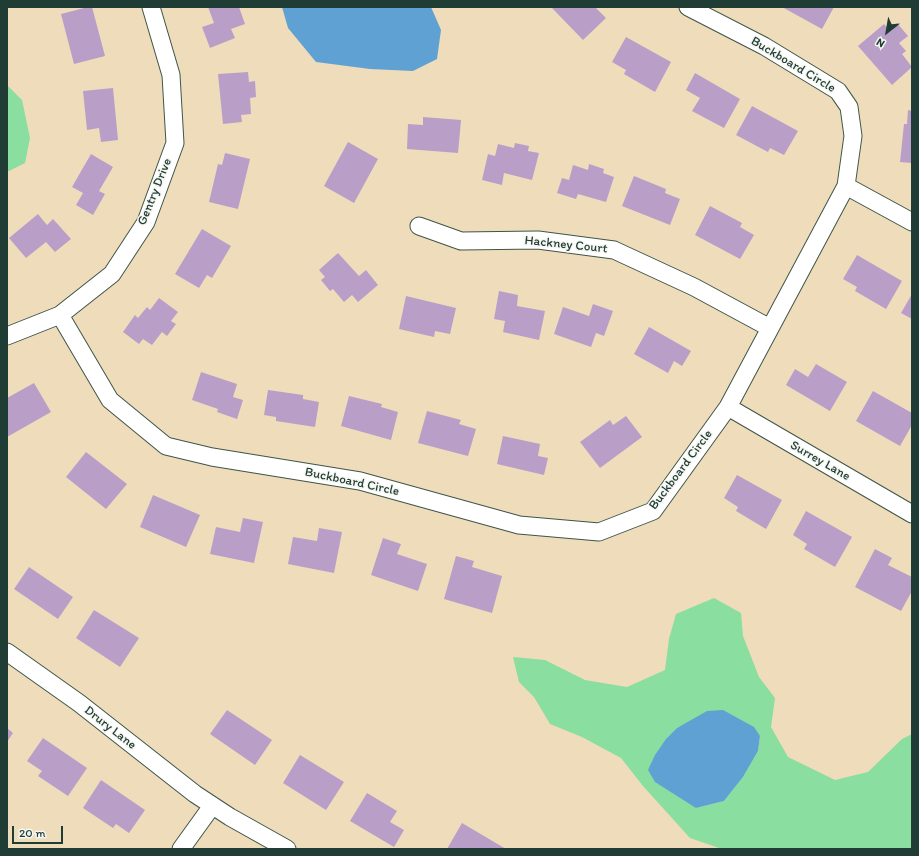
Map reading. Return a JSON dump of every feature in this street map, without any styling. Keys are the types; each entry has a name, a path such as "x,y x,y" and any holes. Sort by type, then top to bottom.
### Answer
{"street":[{"name":"Gentry Drive","path":"7,336 60,315 112,274 146,222 175,143 171,75 151,7"},
{"name":"Buckboard Circle","path":"60,315 110,400 166,446 212,456 360,481 519,524 599,532 653,511 728,407 846,186 853,136 849,107 838,91 764,46 688,7"},
{"path":"846,186 912,222"},
{"name":"Hackney Court","path":"419,226 461,241 538,240 614,250 694,287 770,328"},
{"name":"Surrey Lane","path":"728,407 912,514"},
{"name":"Drury Lane","path":"7,652 79,703 212,806 288,849"},
{"path":"181,849 212,806"}],"green space":[{"path":"7,85 22,100 30,138 25,163 7,172"},
{"path":"714,598 741,613 743,636 759,677 775,698 771,727 788,757 835,780 868,772 902,739 912,734 912,849 722,849 690,838 643,786 621,758 582,737 550,724 534,697 519,682 513,657 545,660 585,680 627,687 665,670 669,639 676,614","holes":["691,721 760,736 758,751 743,777 724,801 696,808 677,728"]}],"water":[{"path":"282,7 431,7 441,30 437,59 413,71 370,69 316,62 288,28"},
{"path":"723,710 754,727 760,736 758,751 743,777 724,801 696,808 655,782 648,770 655,755 666,739 677,728 707,711"}],"building":[{"path":"92,7 105,56 74,64 61,14"},
{"path":"208,7 239,7 245,24 231,29 235,38 210,48 202,27 214,23"},
{"path":"551,7 595,7 606,18 583,40"},
{"path":"782,7 834,7 822,29"},
{"path":"897,23 908,36 899,43 906,51 902,54 912,67 892,85 858,46 884,24 889,30"},
{"path":"626,37 671,62 655,92 624,74 626,70 612,62"},
{"path":"248,72 249,82 255,81 256,97 250,98 251,114 241,115 242,122 223,124 218,74"},
{"path":"695,73 740,99 724,128 692,111 700,98 686,90"},
{"path":"113,88 118,140 101,142 99,128 87,130 83,91"},
{"path":"752,106 798,131 784,155 770,148 768,152 736,135"},
{"path":"908,110 912,111 912,163 900,162 904,124 907,124"},
{"path":"423,117 461,120 458,153 407,149 408,124 423,125"},
{"path":"348,142 378,159 354,203 324,186"},
{"path":"515,143 529,146 528,151 539,153 532,180 504,173 502,185 482,180 488,154 495,156 498,144 514,148"},
{"path":"225,153 250,159 238,209 209,202 218,164 222,165"},
{"path":"91,154 113,167 99,191 105,194 93,215 76,205 83,193 72,187"},
{"path":"589,164 604,169 603,173 614,177 606,202 578,194 576,199 557,193 562,178 569,180 573,165 588,170"},
{"path":"634,176 666,189 665,193 680,199 670,225 622,206"},
{"path":"710,206 742,223 740,227 754,235 740,259 695,235"},
{"path":"38,214 47,225 53,219 71,239 55,252 46,242 26,258 9,238"},
{"path":"202,229 231,246 212,278 207,275 199,288 175,274"},
{"path":"338,253 359,276 366,270 378,285 358,302 352,295 344,302 333,289 330,291 321,280 325,277 319,270"},
{"path":"857,255 902,281 886,309 855,291 857,287 843,279"},
{"path":"499,291 518,295 517,306 545,311 539,340 503,332 505,321 494,319"},
{"path":"912,294 912,319 901,313"},
{"path":"406,296 456,308 450,334 435,331 434,337 399,329"},
{"path":"159,298 178,312 171,321 176,324 167,336 162,332 152,345 143,339 139,344 123,332 135,315 138,318 147,307 150,310"},
{"path":"593,304 613,311 604,336 596,333 591,347 554,334 563,307 589,316"},
{"path":"649,327 691,351 682,366 674,361 668,373 634,354"},
{"path":"816,364 847,382 830,411 786,385 795,369 808,377"},
{"path":"201,372 237,384 233,397 243,400 237,419 217,412 218,409 192,400"},
{"path":"34,383 51,412 7,437 7,398"},
{"path":"268,390 303,395 303,399 319,402 315,427 276,421 276,417 264,415"},
{"path":"873,391 912,413 912,425 900,446 856,421"},
{"path":"349,396 382,404 381,407 398,412 391,440 341,426"},
{"path":"427,411 461,420 459,424 476,429 468,456 418,443"},
{"path":"626,416 642,437 600,468 580,442 610,420 613,425"},
{"path":"503,436 540,444 538,456 548,458 544,475 497,464"},
{"path":"86,452 127,484 106,509 66,477"},
{"path":"737,475 782,500 766,529 736,511 738,507 724,498"},
{"path":"153,495 200,515 186,547 140,527"},
{"path":"806,511 852,537 835,567 804,549 807,544 793,535"},
{"path":"243,518 263,522 254,563 210,554 216,527 240,532"},
{"path":"319,528 342,532 334,573 288,564 293,537 317,541"},
{"path":"383,538 401,544 397,554 427,564 418,591 371,575"},
{"path":"875,549 892,558 888,565 912,577 912,591 901,611 855,587"},
{"path":"456,556 474,561 472,567 502,576 492,613 444,599"},
{"path":"29,567 73,597 58,619 14,589"},
{"path":"94,610 139,638 120,667 76,638"},
{"path":"227,710 272,740 255,765 210,734"},
{"path":"7,728 13,733 7,742"},
{"path":"43,738 87,768 68,796 38,776 42,771 27,761"},
{"path":"300,755 344,782 326,810 283,783"},
{"path":"101,780 145,810 129,833 116,824 113,828 83,808"},
{"path":"367,793 397,811 390,822 404,830 394,847 350,821"},
{"path":"462,823 506,849 447,849"}]}
